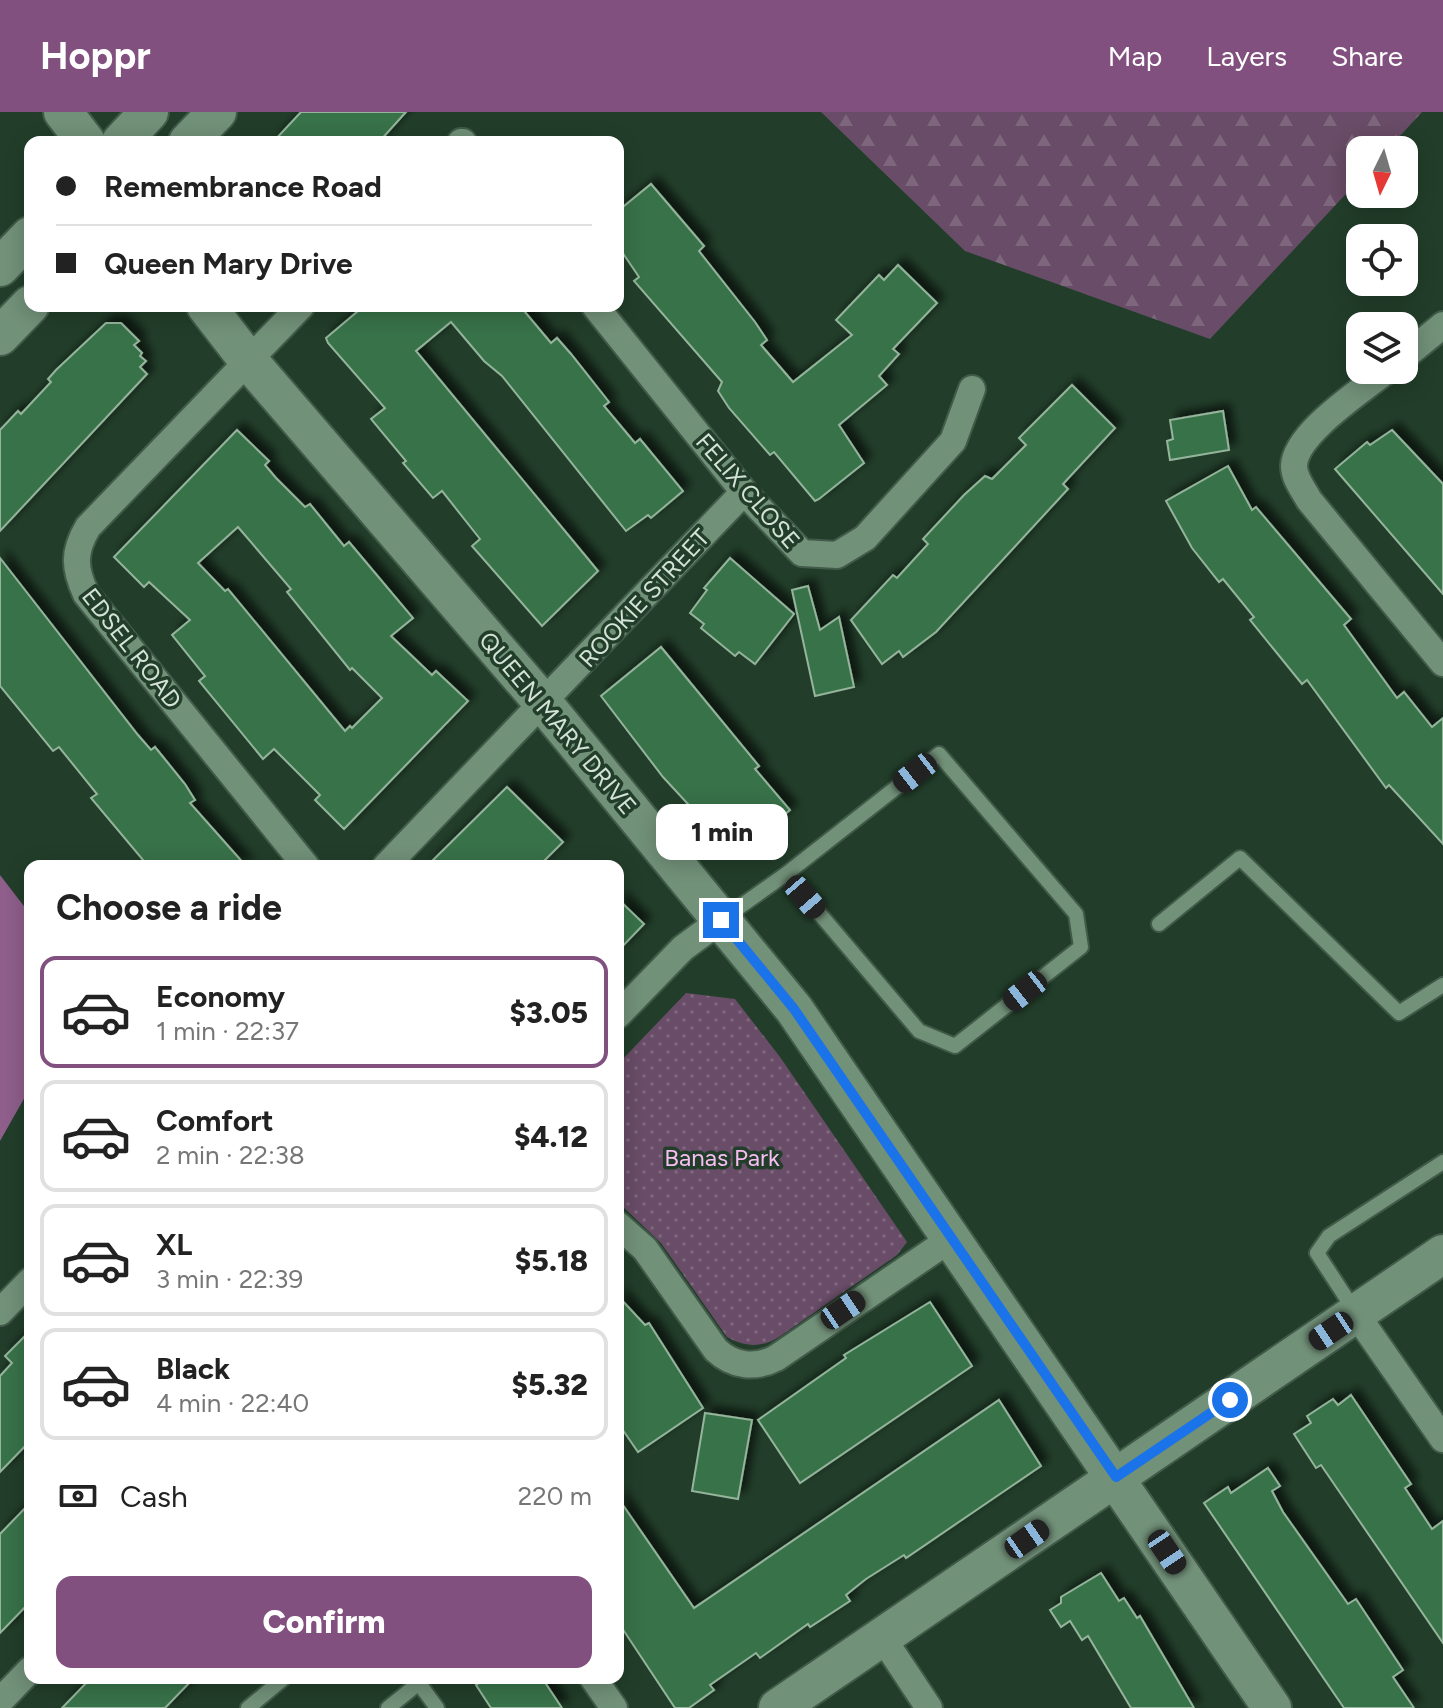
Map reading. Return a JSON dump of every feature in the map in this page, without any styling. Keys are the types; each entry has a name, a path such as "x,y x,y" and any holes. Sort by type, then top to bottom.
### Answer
{"street":[{"path":"63,112 81,136"},
{"path":"127,136 149,112"},
{"path":"194,136 217,112"},
{"path":"0,267 24,242"},
{"path":"0,336 24,311"},
{"name":"QUEEN MARY DRIVE","path":"211,312 247,359 544,704 794,1009 1272,1708"},
{"name":"EDSEL ROAD","path":"295,312 88,527 76,546 76,572 86,594 301,860"},
{"name":"FELIX CLOSE","path":"600,312 744,492 802,553 837,555 865,538 953,441 972,389"},
{"path":"1418,346 1443,325"},
{"path":"1370,384 1310,433 1299,447 1294,465 1297,480 1309,500 1443,663"},
{"name":"ROOKIE STREET","path":"392,860 744,492"},
{"path":"624,1009 683,948 721,920"},
{"path":"624,1230 645,1249 716,1350 724,1357 746,1365 776,1358 952,1238"},
{"path":"778,1708 1443,1254"},
{"path":"0,1312 24,1287"},
{"path":"1356,1314 1443,1439"},
{"path":"882,1637 929,1708"},
{"path":"0,1701 24,1676"},
{"path":"597,1684 614,1708"}],"lane":[{"path":"721,920 786,874 939,754 1076,914 1081,947 955,1046 919,1031 786,874"},
{"path":"1159,924 1240,858 1399,1013 1443,985"},
{"path":"1356,1314 1317,1253 1329,1236 1443,1162"},
{"path":"248,1708 277,1684"},
{"path":"388,1708 415,1684"},
{"path":"422,1684 437,1708"}],"green space":[{"path":"821,112 1422,112 1400,136 1346,136 1346,194 1210,339 965,251"},
{"name":"Banas Park","path":"686,993 735,999 780,1057 907,1242 897,1255 772,1341 747,1344 727,1337 661,1243 624,1208 624,1058"}],"shaded area":[{"path":"0,875 24,906 24,1099 0,1141"}],"building":[{"path":"301,112 406,112 384,136 279,136"},
{"path":"651,184 704,246 699,251 767,340 761,345 793,382 852,335 836,320 879,275 884,280 898,265 937,303 893,349 899,354 879,376 887,385 839,425 864,463 819,499 815,501 774,452 770,455 729,408 718,391 722,382 634,281 639,277 624,255 624,206"},
{"path":"357,312 525,312 551,343 557,338 609,402 604,406 635,443 640,439 683,491 651,518 648,515 626,531 502,376 484,361 451,322 416,351 598,571 542,626 472,546 480,539 442,491 433,498 403,463 406,461 371,419 385,408 326,338"},
{"path":"106,323 121,323 139,341 134,345 146,361 140,367 147,374 0,531 0,430 18,411 21,414 51,382 48,379 56,370"},
{"path":"1072,385 1115,428 1063,484 1068,489 936,632 903,657 899,651 882,664 851,620 893,575 897,578 928,544 923,539 964,495 985,476 992,479 1026,445 1019,438"},
{"path":"1223,411 1229,450 1170,460 1167,441 1173,439 1170,420"},
{"path":"237,430 269,461 265,465 276,478 305,507 310,504 344,546 349,542 413,618 391,636 432,675 436,671 468,701 344,829 315,800 320,795 274,749 263,759 199,681 205,676 172,635 190,620 149,582 144,587 114,557","holes":["238,527 291,589 287,592 350,670 352,668 382,698 352,728 350,726 345,731 228,589 225,591 198,563"]},
{"path":"1392,430 1443,484 1443,594 1335,469 1367,442 1370,445"},
{"path":"1228,466 1252,510 1256,507 1351,619 1344,625 1397,698 1404,692 1432,727 1443,718 1443,844 1389,785 1386,788 1307,680 1302,684 1250,620 1254,617 1223,579 1219,582 1192,548 1166,501"},
{"path":"0,558 138,735 151,750 155,747 185,784 195,800 190,803 241,860 143,860 91,798 97,794 59,747 53,751 0,686"},
{"path":"730,558 794,614 755,664 739,652 735,656 701,628 704,624 690,613 707,590 704,588"},
{"path":"808,586 820,630 839,617 854,687 815,696 792,590"},
{"path":"661,647 759,766 755,769 790,810 736,854 663,777 601,696"},
{"path":"507,787 563,842 545,860 433,860"},
{"path":"624,905 644,924 624,945"},
{"path":"624,1302 645,1325 649,1323 703,1408 638,1452 624,1432"},
{"path":"930,1302 972,1366 800,1483 758,1420 846,1358 844,1355"},
{"path":"24,1337 24,1447 0,1472 0,1376 12,1363 5,1356"},
{"path":"1351,1395 1411,1484 1405,1488 1432,1529 1443,1521 1443,1643 1321,1465 1316,1468 1294,1434 1311,1423 1307,1416 1333,1399 1338,1405"},
{"path":"999,1400 1041,1466 906,1558 904,1555 866,1579 846,1595 850,1601 810,1627 808,1624 760,1658 756,1653 710,1685 714,1690 689,1708 675,1708 624,1631 624,1507 694,1608"},
{"path":"705,1413 752,1420 738,1499 692,1491"},
{"path":"1268,1468 1280,1486 1272,1491 1283,1512 1348,1604 1356,1599 1403,1670 1393,1677 1414,1708 1344,1708 1204,1503 1228,1487 1231,1493"},
{"path":"24,1509 24,1608 0,1633 0,1534"},
{"path":"1101,1573 1119,1601 1124,1598 1137,1618 1140,1616 1194,1708 1131,1708 1088,1636 1082,1640 1070,1621 1061,1627 1050,1610 1061,1603 1061,1597"},
{"path":"85,1684 188,1684 165,1708 62,1708"},
{"path":"546,1684 562,1708 491,1708 476,1685"}],"route":[{"path":"721,920 794,1009 1116,1477 1230,1400"}]}
